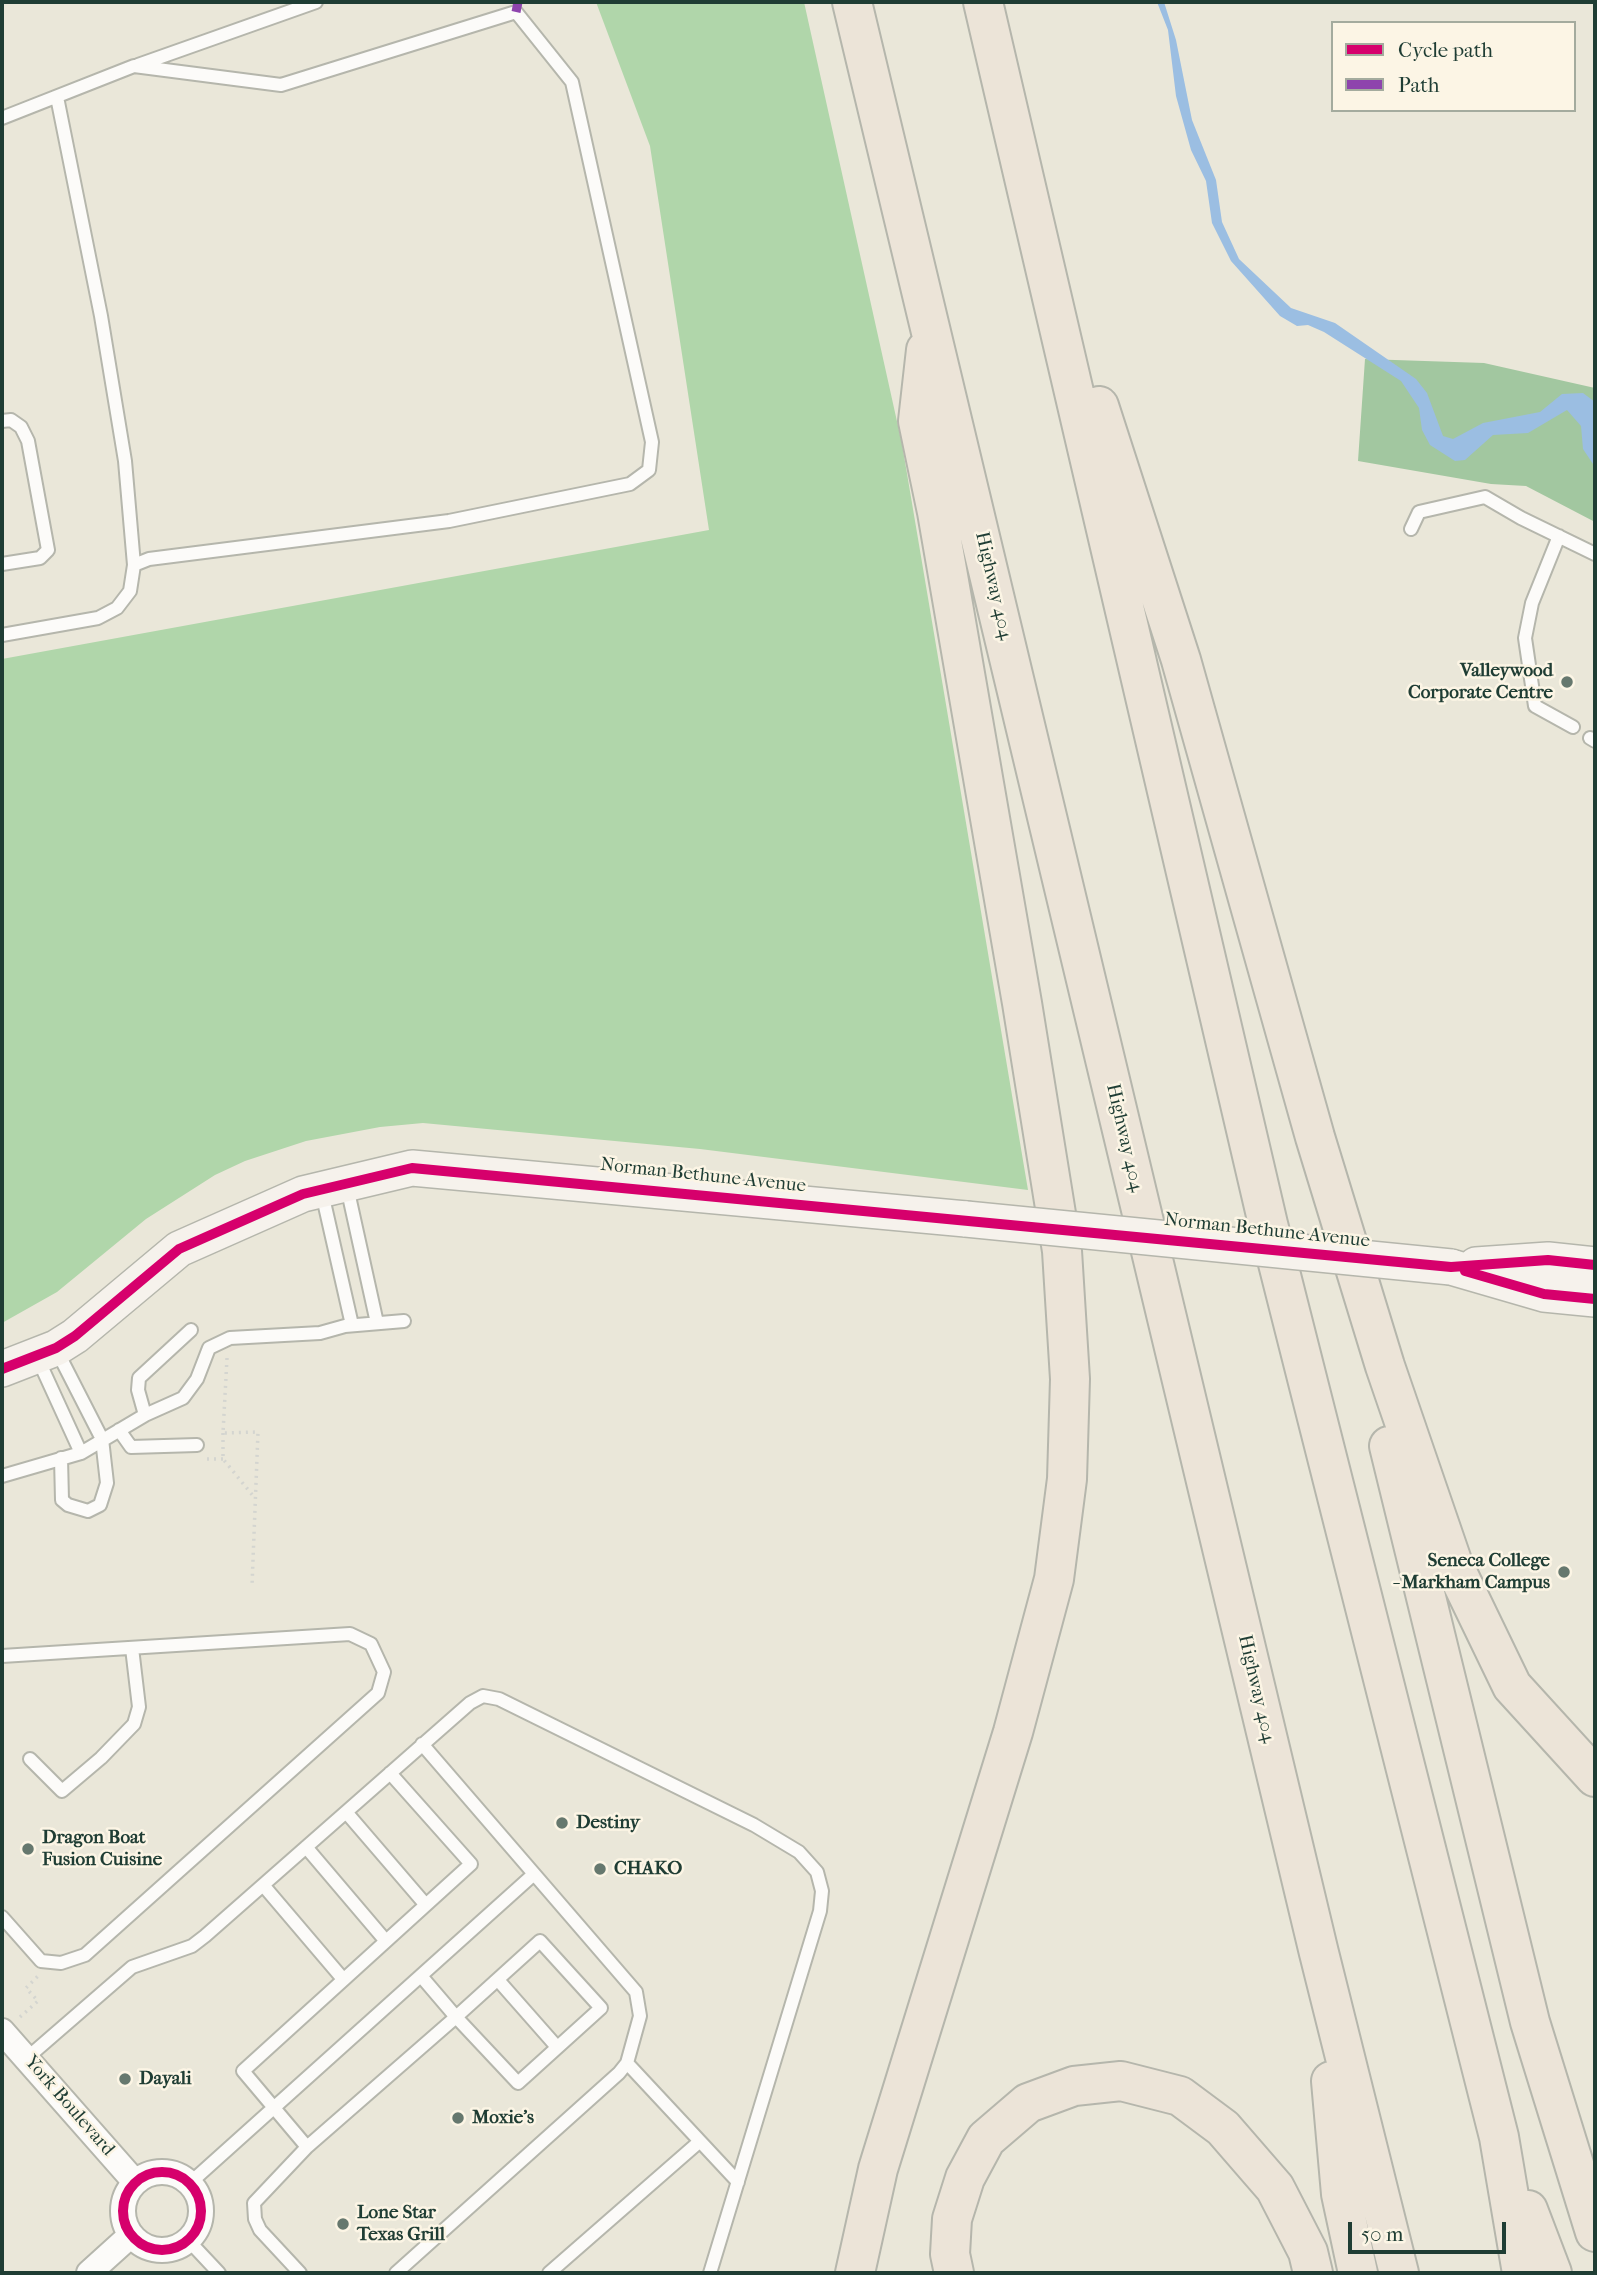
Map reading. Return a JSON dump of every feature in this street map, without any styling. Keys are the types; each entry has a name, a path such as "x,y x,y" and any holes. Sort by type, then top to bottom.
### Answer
{"highway":[{"name":"Highway 404","path":"852,2 1319,1953 1399,2273"},
{"path":"983,2 1268,1224 1499,2137 1522,2273"},
{"path":"1011,131 1181,660 1315,1137 1385,1366 1453,1564 1512,1686 1595,1777"},
{"path":"855,2273 878,2169 1013,1732 1050,1591 1067,1479 1070,1379 1062,1251 1013,950 918,421 929,324"},
{"path":"1315,1137 1530,2022 1595,2232"},
{"path":"1319,1953 1341,2194 1358,2273"},
{"path":"954,2273 950,2254 953,2219 964,2178 986,2139 1028,2103 1074,2086 1121,2081 1180,2095 1223,2128 1275,2188 1308,2252 1313,2273"},
{"path":"1499,2137 1552,2273"}],"street":[{"name":"Norman Bethune Avenue","path":"2,1369 75,1336 179,1249 303,1194 412,1168 1451,1267 1549,1260 1595,1265"},
{"name":"Norman Bethune Avenue","path":"1451,1267 1544,1294 1595,1299"},
{"name":"York Boulevard","path":"2,2031 135,2182"},
{"path":"161,2171 178,2174 190,2183 198,2196 201,2212 198,2225 188,2240 176,2247 156,2250 143,2245 131,2235 122,2215 125,2197 135,2182 161,2171"},
{"path":"89,2273 131,2235"}],"lane":[{"path":"2,118 134,66 316,2"},
{"path":"134,66 281,85 516,12 572,82 652,442 649,470 630,484 449,521 171,555 134,565"},
{"path":"2,635 98,618 117,608 130,591 134,565 125,461 103,329 57,97"},
{"path":"2,421 11,420 21,427 28,441 40,489 48,551 40,558 2,564"},
{"path":"1411,528 1419,512 1485,497 1595,554"},
{"path":"1559,536 1532,603 1525,638 1535,706 1573,727"},
{"path":"334,1187 377,1323"},
{"path":"334,1187 352,1325"},
{"path":"2,1476 81,1453 145,1415 183,1398 197,1379 209,1348 230,1338 320,1334 352,1325 404,1321"},
{"path":"145,1415 138,1390 139,1378 191,1330"},
{"path":"46,1351 102,1439 107,1483 100,1505 89,1511 68,1505 62,1500 61,1458"},
{"path":"46,1351 81,1453"},
{"path":"118,1430 131,1447 197,1445"},
{"path":"2,1656 350,1634 371,1644 384,1672 378,1693 85,1955 61,1963 41,1961 2,1917"},
{"path":"30,1759 62,1791 101,1758 134,1724 139,1707 132,1648"},
{"path":"27,2058 132,1967 191,1945 470,1703 483,1696 499,1699 754,1825 799,1852 817,1872 822,1891 820,1910 710,2273"},
{"path":"396,2273 627,2063 640,2016 636,1992 422,1744"},
{"path":"307,2147 243,2071 471,1864 390,1773"},
{"path":"345,1812 425,1904"},
{"path":"306,1847 386,1940"},
{"path":"190,2183 534,1874"},
{"path":"263,1885 343,1979"},
{"path":"299,2273 260,2230 255,2219 254,2203 307,2147 456,2017 498,1980 540,1941 601,2008 518,2082 456,2017 421,1976"},
{"path":"498,1980 557,2047"},
{"path":"627,2063 738,2182"},
{"path":"549,2273 699,2143"},
{"path":"188,2240 219,2273"}],"path":[{"path":"221,1343 227,1359 223,1459 255,1498"},
{"path":"223,1433 258,1432 252,1586"},
{"path":"2,2031 38,2001 26,1987 52,1962"}],"green space":[{"path":"596,2 804,2 902,444 1028,1190 700,1149 423,1123 380,1127 306,1141 245,1161 215,1175 146,1219 57,1292 2,1323 2,659 709,530 650,146"},
{"path":"1365,359 1484,363 1595,388 1595,522 1526,486 1491,484 1358,461"}],"water":[{"path":"1157,2 1164,2 1176,40 1192,120 1216,180 1222,222 1239,259 1291,308 1335,323 1416,379 1427,393 1443,436 1453,439 1483,423 1540,412 1562,394 1583,393 1595,402 1595,467 1583,449 1581,426 1567,410 1528,433 1493,435 1465,460 1455,461 1430,445 1422,430 1419,408 1401,381 1324,332 1308,325 1297,326 1280,316 1231,261 1212,223 1206,181 1191,150 1176,96 1168,30"}],"marked path":[{"path":"516,12 518,2"}],"cycle path":[{"path":"2,1369 56,1348 75,1336 179,1249 303,1194 412,1168 1451,1267 1548,1260 1595,1265"},
{"path":"1465,1271 1544,1294 1595,1299"},
{"path":"162,2172 177,2175 190,2183 198,2196 201,2211 198,2226 190,2239 177,2247 162,2250 147,2247 134,2239 126,2226 123,2211 126,2196 134,2183 147,2175 162,2172"}],"place":[{"name":"Valleywood Corporate Centre","path":"1567,682"},
{"name":"Seneca College - Markham Campus","path":"1564,1572"},
{"name":"Destiny","path":"562,1823"},
{"name":"Dragon Boat Fusion Cuisine","path":"28,1849"},
{"name":"CHAKO","path":"600,1869"},
{"name":"Dayali","path":"125,2079"},
{"name":"Moxie's","path":"458,2118"},
{"name":"Lone Star Texas Grill","path":"343,2224"}]}
